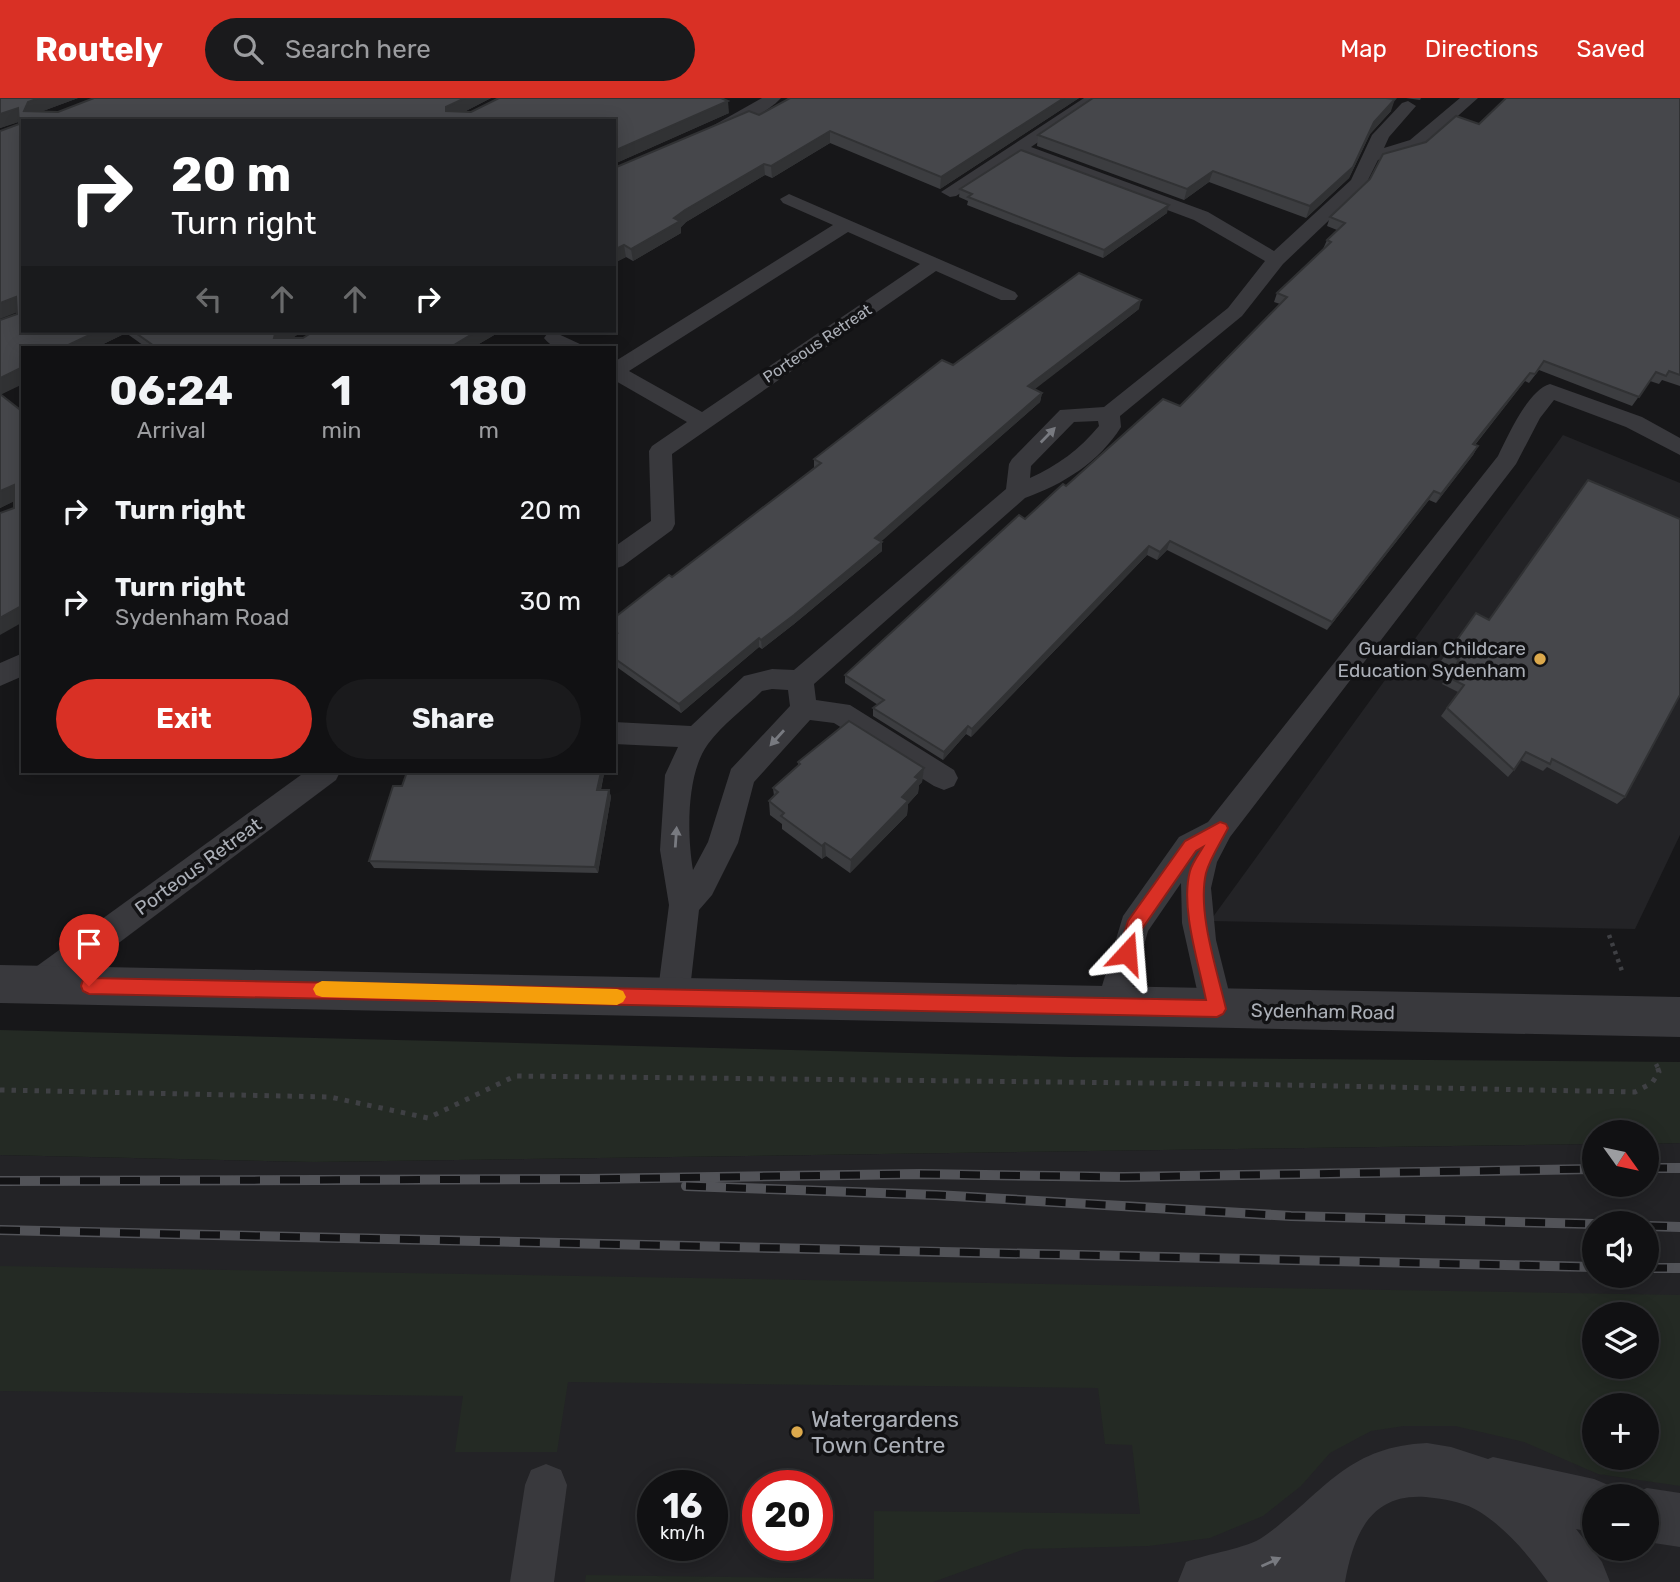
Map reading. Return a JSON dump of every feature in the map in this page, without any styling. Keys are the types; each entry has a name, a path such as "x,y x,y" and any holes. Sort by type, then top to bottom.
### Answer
{"street":[{"name":"Sydenham Road","path":"18,985 1680,1017"},
{"path":"1206,1582 1275,1563 1369,1483 1400,1471 1434,1469 1582,1503"},
{"path":"1471,1479 1514,1503 1552,1540 1582,1582"},
{"path":"1317,1582 1326,1539 1344,1505"},
{"path":"1659,1517 1680,1520"}],"lane":[{"path":"699,136 754,111 773,98"},
{"path":"950,192 1096,98"},
{"path":"1370,158 1416,144 1471,98"},
{"path":"1381,102 1453,113"},
{"path":"1017,492 1020,464 1068,415 1109,414 1235,312 1276,260 1359,182 1381,135 1419,108"},
{"path":"1018,148 1201,216 1276,260"},
{"path":"789,199 1008,296"},
{"path":"616,370 846,225"},
{"name":"Porteous Retreat","path":"616,559 663,524 660,451 933,264"},
{"path":"554,338 569,346"},
{"path":"616,372 701,421"},
{"path":"1217,1009 1199,927 1196,897 1198,871 1220,828 1484,492 1508,459 1530,416 1550,391 1634,422 1680,448"},
{"path":"684,905 701,886 723,844 741,777 802,695 1017,492 1047,482 1094,448 1110,427 1109,414"},
{"path":"0,676 21,664"},
{"path":"673,998 684,905 675,850 679,775 697,737 754,683 772,679 840,713 944,778"},
{"path":"616,733 697,737"},
{"name":"Porteous Retreat","path":"18,985 325,773"},
{"path":"1112,1006 1134,926 1190,846 1220,828"},
{"path":"532,1582 546,1486"}],"path":[{"path":"0,1090 330,1097 428,1118 515,1076 1249,1084 1635,1093 1652,1083 1659,1072 1609,935"}],"shaded area":[{"name":"Guardian Childcare Education Sydenham","path":"1563,435 1680,483 1680,835 1635,929 1210,921"},
{"path":"0,1030 1071,1057 1680,1062 1680,1143 1659,1144 1659,1120 1582,1120 1582,1144 313,1162 0,1155"},
{"name":"Watergardens Town Centre","path":"1680,1143 1680,1582 0,1582 0,1155 313,1162 1582,1144 1582,1197 1659,1197 1659,1144"},
{"path":"0,1266 1680,1295 1680,1486 1598,1474 1589,1470 1659,1470 1659,1393 1582,1393 1582,1467 1524,1442 1455,1426 1404,1426 1371,1431 1330,1453 1301,1486 1263,1516 1210,1538 1149,1546 1025,1549 933,1582 585,1582 586,1575 874,1579 874,1511 1140,1514 1132,1445 1105,1444 1098,1388 568,1382 557,1452 455,1452 463,1396 0,1391"}],"building":[{"path":"0,98 39,98 28,102 24,111 58,112 94,98 465,98 446,107 446,111 471,112 499,98 721,98 728,101 616,150 616,119 21,119 21,333 94,333 66,346 21,346 21,368 0,378 0,320 17,314 16,297 0,303 0,131 19,124 18,108 0,114"},
{"path":"790,98 1064,98 941,177 830,131 771,166 764,164 685,210 674,218 680,221 631,249 624,245 616,249 616,167 749,111 759,115"},
{"path":"1093,98 1395,99 1374,122 1353,167 1310,206 1213,171 1187,189 1038,135"},
{"path":"1506,98 1680,98 1680,375 1669,371 1666,376 1656,372 1639,397 1544,361 1535,374 1530,373 1473,444 1478,446 1441,494 1434,491 1332,622 1170,541 1160,552 1149,546 972,729 968,726 944,752 873,708 884,700 845,675 1019,515 1025,519 1063,484 1066,486 1163,399 1180,406 1287,297 1277,293 1331,242 1327,240 1345,223 1330,217 1370,179 1383,154 1426,142 1456,116 1479,124"},
{"path":"1021,150 1169,205 1104,250 968,197 972,194 960,189"},
{"path":"1079,273 1141,300 1028,386 1042,393 875,538 882,542 794,615 761,640 759,638 679,704 616,659 616,616 821,463 814,459 942,360 953,365"},
{"path":"136,333 276,333 274,338 303,338 311,333 474,333 452,346 154,346"},
{"path":"0,394 21,410 21,606 0,618 0,513 14,508 14,485 0,491"},
{"path":"1588,480 1680,519 1680,695 1625,797 1552,759 1550,764 1526,752 1514,770 1447,708 1464,685 1448,677 1459,660 1447,654 1476,613 1489,620"},
{"path":"849,721 924,768 915,777 919,779 902,797 908,801 851,860 825,843 822,846 781,816 784,813 769,801 778,792 773,788 800,764 798,762"},
{"path":"407,773 601,773 597,790 609,790 595,867 369,861 393,786 402,786"}],"railway":[{"path":"1659,1168 1680,1168"},
{"path":"0,1181 588,1179 919,1174 1124,1177 1582,1169"},
{"path":"686,1186 936,1195 1291,1216 1582,1224"},
{"path":"1659,1226 1680,1227"},
{"path":"0,1230 1582,1267"},
{"path":"1659,1268 1680,1268"}],"slow traffic":[{"path":"322,989 617,997"}],"place":[{"name":"Guardian Childcare Education Sydenham","path":"1540,659"},
{"name":"Watergardens Town Centre","path":"797,1432"}],"route":[{"path":"89,986 1217,1009 1199,927 1196,897 1198,871 1220,828 1190,846 1134,926 1127,953"}]}
